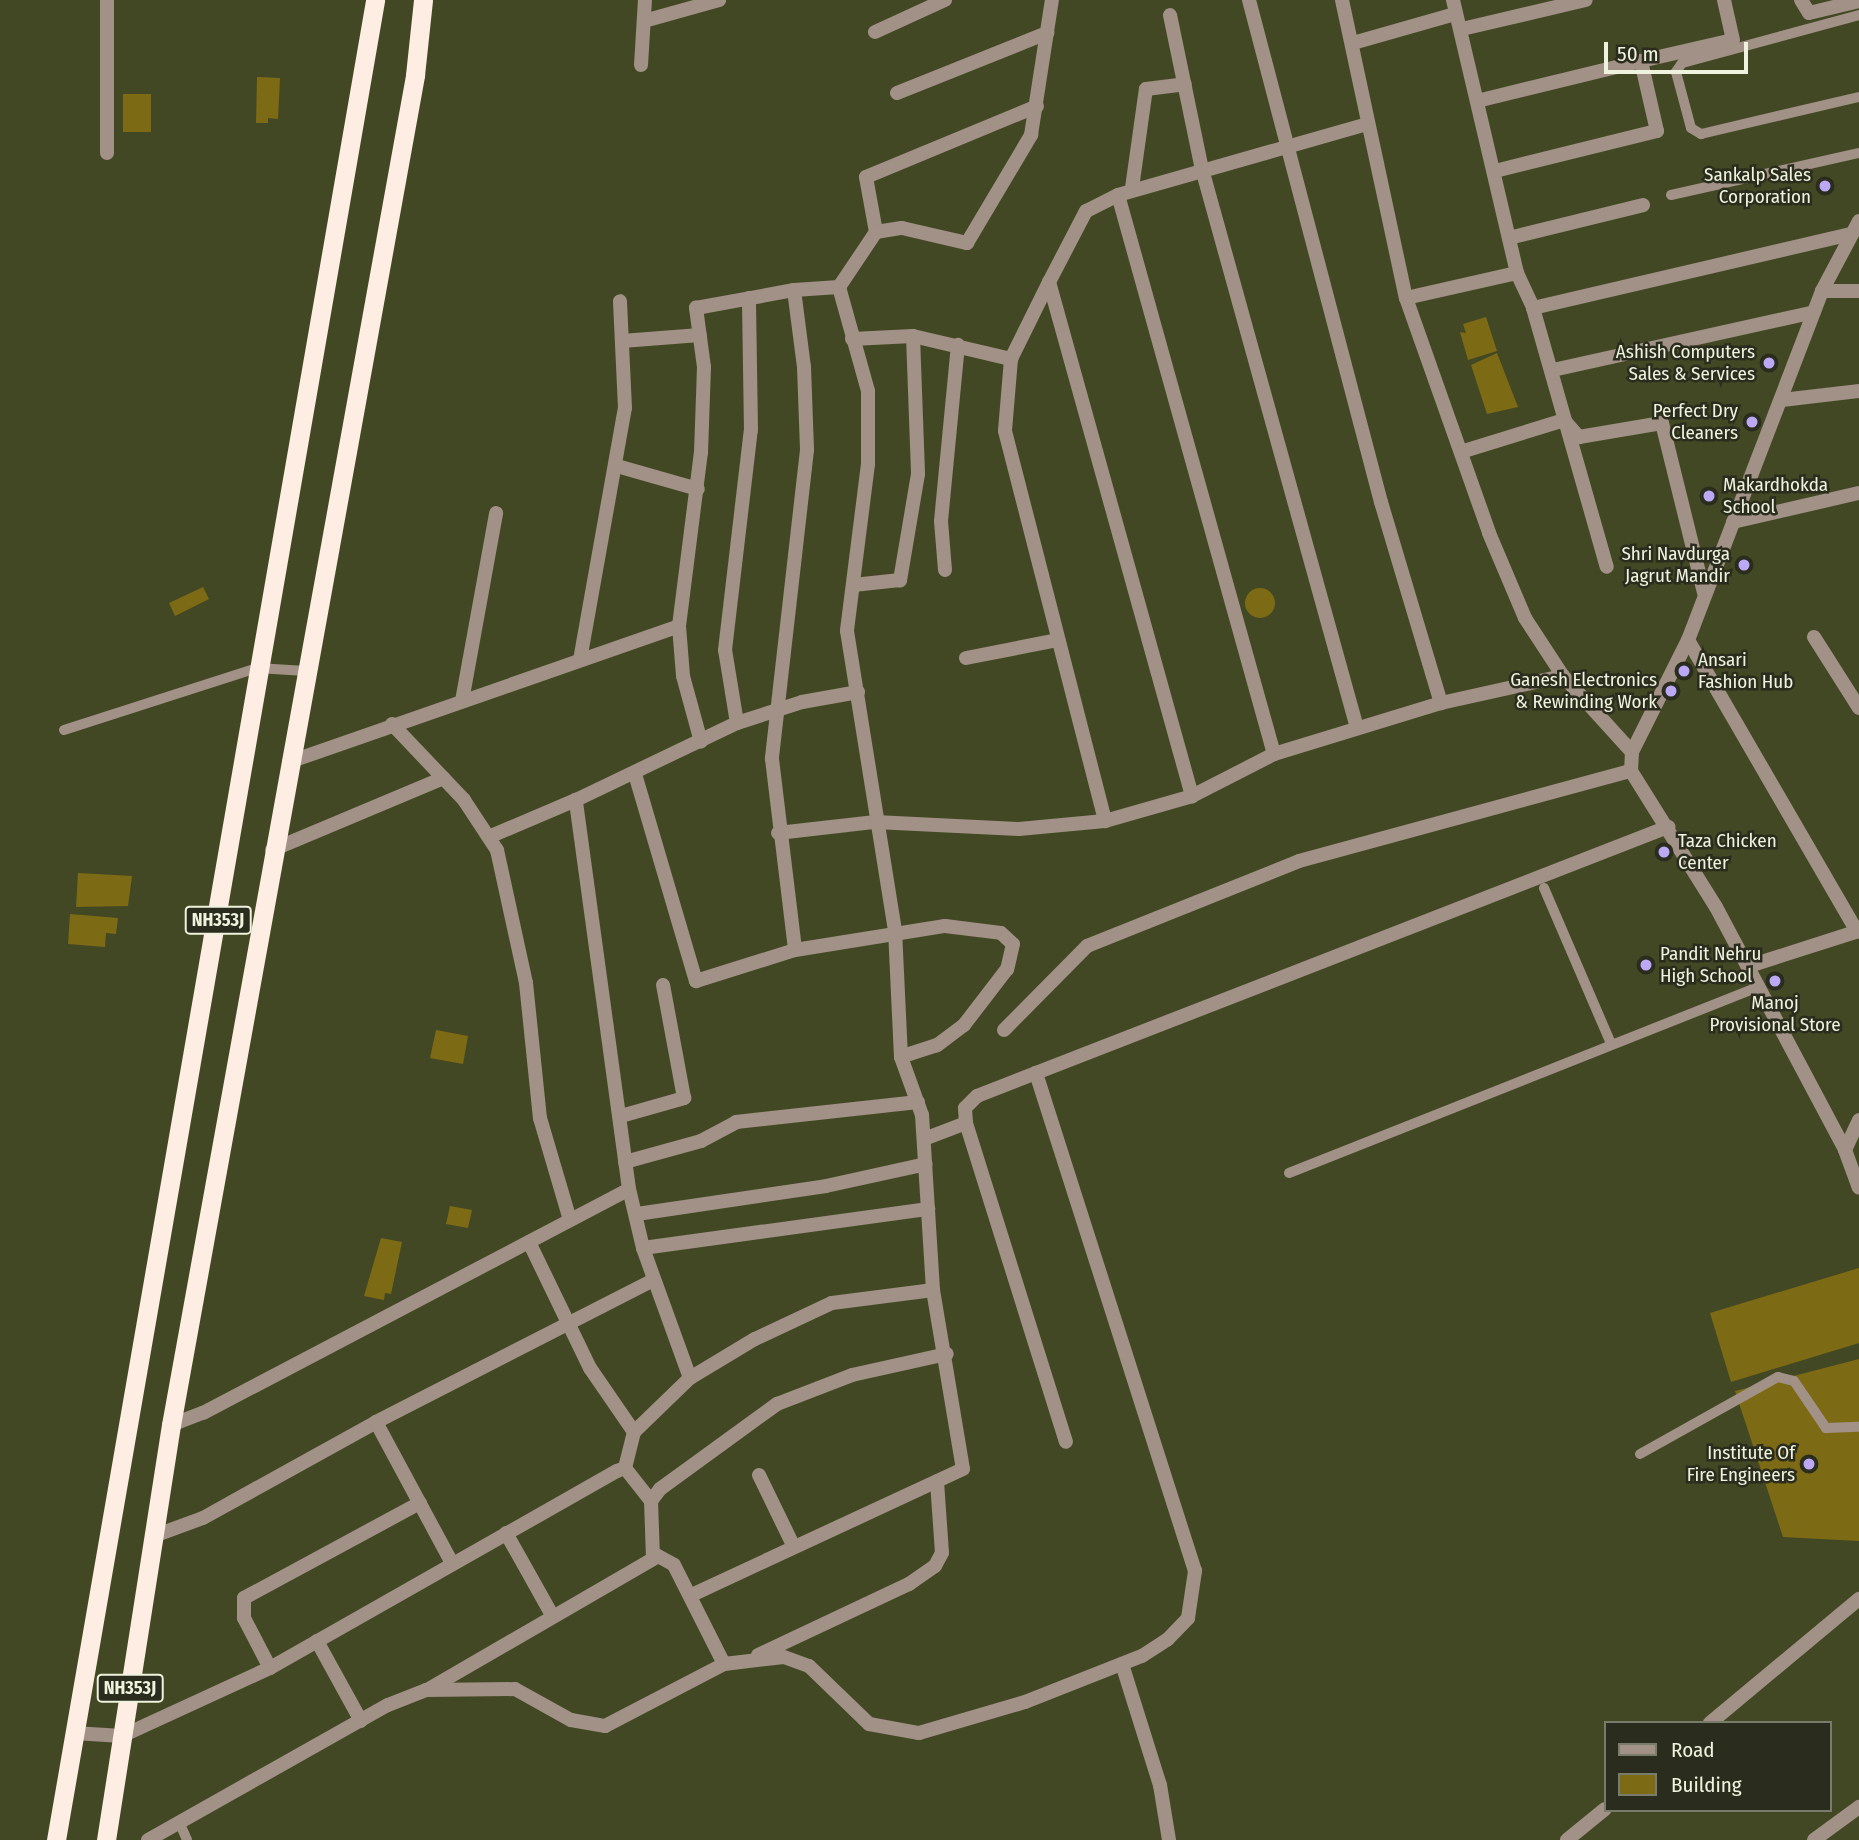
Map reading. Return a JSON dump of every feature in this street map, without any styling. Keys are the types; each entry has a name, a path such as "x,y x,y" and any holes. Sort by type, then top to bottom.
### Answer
{"highway":[{"name":"NH353J","path":"56,1840 124,1422 230,854 257,668 375,0"},
{"name":"NH353J","path":"106,1840 171,1425 272,850 415,75 424,0"}],"street":[{"path":"107,0 107,153"},
{"path":"641,65 645,0"},
{"path":"644,21 719,0"},
{"path":"875,32 945,0"},
{"path":"876,232 902,228 967,243 1031,135 1052,0"},
{"path":"1250,0 1377,488 1441,702"},
{"path":"1342,0 1353,43 1364,125 1406,298 1464,450 1489,533 1525,618 1563,676 1632,752"},
{"path":"1462,29 1586,0"},
{"path":"1477,101 1733,40 1724,0"},
{"path":"1801,0 1809,13 1859,1"},
{"path":"1353,43 1454,7 1462,29 1517,273 1533,308 1553,370 1564,420 1607,567"},
{"path":"1170,15 1202,169 1357,728"},
{"path":"897,93 1047,33"},
{"path":"1495,172 1657,131 1640,61"},
{"path":"1132,188 1146,89 1185,84"},
{"path":"691,1595 963,1469 947,1354 933,1290 924,1139 918,1102 901,1057 895,930 874,822 858,692 847,631 867,464 868,391 839,287 876,232 866,177 1037,106"},
{"path":"1105,821 1005,431 1011,359 1086,211 1132,188 1290,148 1364,125"},
{"path":"1118,195 1274,754"},
{"path":"1509,238 1643,205"},
{"path":"1856,228 1822,291 1688,640 1632,752 1631,771 1668,827 1748,966 1845,1150 1859,1188"},
{"path":"1533,308 1856,228"},
{"path":"1406,298 1517,273"},
{"path":"1049,282 1192,796"},
{"path":"701,742 683,676 679,626 698,489 704,367 695,308 794,290 839,287"},
{"path":"794,290 804,367 807,450 772,760 778,833 795,950"},
{"path":"1822,291 1859,290"},
{"path":"737,723 725,650 751,430 749,298"},
{"path":"580,660 617,466 625,408 620,301"},
{"path":"1553,370 1814,312"},
{"path":"622,341 700,335"},
{"path":"852,339 913,336 1011,359"},
{"path":"853,585 900,580 918,474 913,336"},
{"path":"945,570 941,521 958,345"},
{"path":"1782,400 1859,391"},
{"path":"1464,450 1564,420"},
{"path":"1564,420 1579,437 1662,423 1704,593"},
{"path":"617,466 698,489"},
{"path":"1732,522 1859,493"},
{"path":"462,701 496,513"},
{"path":"289,762 391,724 679,626"},
{"path":"1814,637 1859,708"},
{"path":"966,658 1058,640"},
{"path":"1688,640 1858,931 1748,966"},
{"path":"778,833 874,822 1019,829 1105,821 1192,796 1274,754 1441,702 1563,676"},
{"path":"491,836 635,774 737,723 778,709 858,692"},
{"path":"391,724 443,778 491,836 526,982 540,1118 570,1220"},
{"path":"1004,1030 1087,946 1299,861 1631,771"},
{"path":"635,774 696,981 795,950 895,930 945,926 1001,933 1013,944 1007,969 964,1025 937,1045 901,1057"},
{"path":"272,850 443,778"},
{"path":"576,800 629,1189 643,1248 690,1378"},
{"path":"1066,1442 966,1123 970,1100 1668,827"},
{"path":"621,1116 684,1098 663,985"},
{"path":"753,1657 784,1657 809,1666 869,1724 919,1733 961,1724 1122,1664 1168,1640 1188,1618 1195,1571 1036,1073"},
{"path":"625,1162 701,1140 736,1122 918,1102"},
{"path":"1845,1150 1859,1120"},
{"path":"924,1139 966,1123"},
{"path":"636,1214 826,1186 926,1164"},
{"path":"171,1425 203,1413 629,1189"},
{"path":"643,1248 928,1209"},
{"path":"529,1242 568,1325 634,1432"},
{"path":"154,1536 203,1518 376,1422 654,1280"},
{"path":"74,1733 122,1736 270,1668 452,1563 625,1468 634,1432 690,1378 832,1303 933,1290"},
{"path":"651,1501 676,1475 777,1404 852,1375 947,1354"},
{"path":"376,1422 452,1563"},
{"path":"625,1468 651,1501 653,1558"},
{"path":"759,1475 794,1547"},
{"path":"426,1690 515,1689 571,1720 606,1726 724,1664 753,1657 909,1584 935,1566 942,1553 937,1481"},
{"path":"270,1668 244,1618 244,1598 420,1503"},
{"path":"506,1533 552,1615"},
{"path":"148,1840 361,1721 426,1690 653,1558 670,1558 724,1664"},
{"path":"1712,1721 1859,1599"},
{"path":"317,1641 361,1721"},
{"path":"1122,1664 1160,1785 1169,1840"},
{"path":"1814,1840 1859,1807"},
{"path":"1567,1840 1604,1810"}],"lane":[{"path":"1859,15 1682,63 1676,72 1691,128 1701,134 1859,97"},
{"path":"1671,195 1859,153"},
{"path":"64,730 257,668 306,671"},
{"path":"1544,888 1609,1041"},
{"path":"1289,1173 1609,1041 1758,986"},
{"path":"1640,1454 1778,1377 1794,1381 1826,1428 1859,1427"},
{"path":"180,1824 187,1840"}],"building":[{"path":"257,77 280,78 278,119 268,118 268,123 256,123"},
{"path":"123,94 151,94 151,132 123,132"},
{"path":"1486,317 1497,351 1468,360 1460,332 1466,333 1463,324"},
{"path":"1497,353 1518,407 1487,414 1471,365"},
{"path":"203,587 209,599 175,616 169,603"},
{"path":"1260,588 1271,592 1275,603 1271,614 1260,618 1249,614 1245,603 1249,592"},
{"path":"78,873 132,876 128,906 76,907"},
{"path":"70,914 118,918 116,934 106,933 105,947 68,944"},
{"path":"436,1030 468,1036 463,1064 430,1058"},
{"path":"450,1206 472,1210 468,1228 446,1224"},
{"path":"381,1238 402,1242 391,1294 385,1293 384,1300 364,1296"},
{"path":"1859,1268 1859,1343 1731,1382 1710,1313"},
{"name":"Institute Of Fire Engineers","path":"1859,1359 1859,1541 1783,1537 1735,1391"}],"place":[{"name":"Sankalp Sales Corporation","path":"1825,186"},
{"name":"Ashish Computers Sales & Services","path":"1769,363"},
{"name":"Perfect Dry Cleaners","path":"1752,422"},
{"name":"Makardhokda School","path":"1709,496"},
{"name":"Shri Navdurga Jagrut Mandir","path":"1744,565"},
{"name":"Ansari Fashion Hub","path":"1684,671"},
{"name":"Ganesh Electronics & Rewinding Work","path":"1671,691"},
{"name":"Taza Chicken Center","path":"1664,852"},
{"name":"Pandit Nehru High School","path":"1646,965"},
{"name":"Manoj Provisional Store","path":"1775,981"},
{"name":"Institute Of Fire Engineers","path":"1809,1464"}]}
